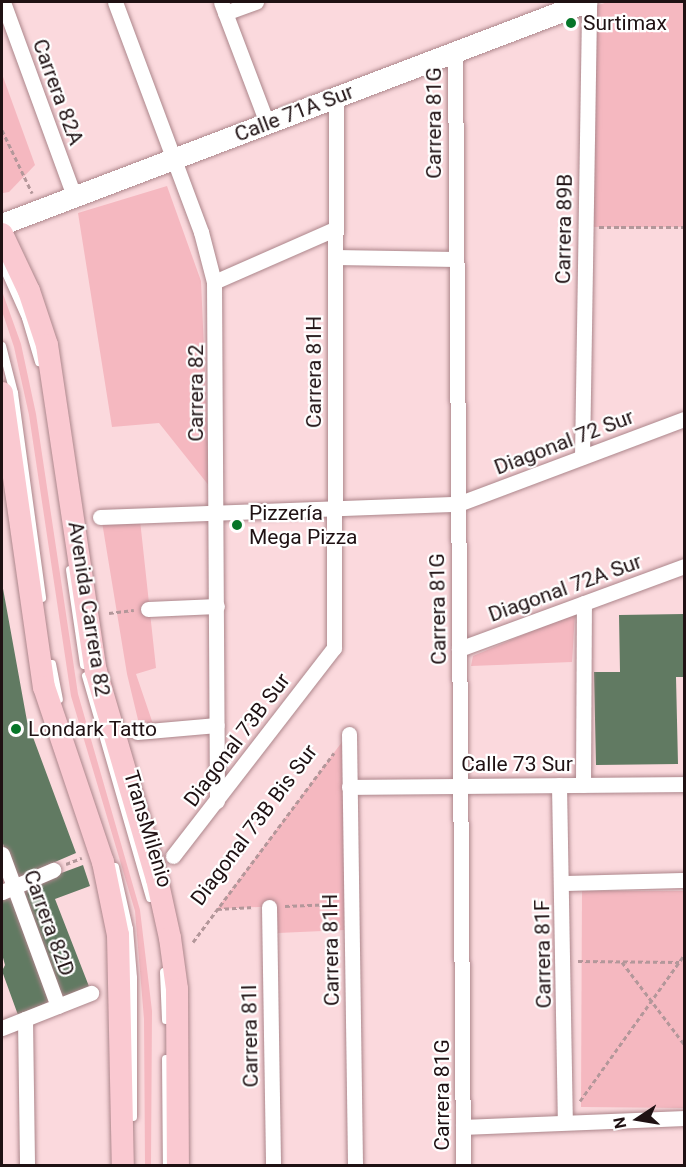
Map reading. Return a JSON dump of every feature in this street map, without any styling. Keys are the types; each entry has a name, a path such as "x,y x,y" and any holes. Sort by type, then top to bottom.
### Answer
{"main road":[{"name":"Avenida Carrera 82","path":"2,234 26,284 47,345 96,671 157,879 170,938 177,989 178,1166"},
{"path":"2,393 39,666 55,726 103,862 118,935 123,1166"}],"street":[{"name":"Carrera 82A","path":"3,2 74,196"},
{"name":"Carrera 82","path":"115,2 201,232 214,282 218,801"},
{"path":"256,2 223,7 267,123"},
{"name":"Calle 71A Sur","path":"2,224 581,3"},
{"name":"Carrera 89B","path":"581,3 585,227 582,457"},
{"name":"Carrera 81G","path":"455,51 464,1166"},
{"name":"Carrera 81H","path":"334,648 336,97"},
{"path":"214,282 335,229"},
{"path":"335,257 456,259"},
{"name":"Diagonal 72 Sur","path":"100,517 458,504 684,419"},
{"name":"Diagonal 72A Sur","path":"459,649 684,566"},
{"path":"583,785 584,603"},
{"path":"148,609 217,606"},
{"name":"Diagonal 73B Sur","path":"173,856 218,801 334,648"},
{"path":"137,732 217,725"},
{"name":"Carrera 81H","path":"349,734 355,1166"},
{"name":"Calle 73 Sur","path":"350,787 684,784"},
{"name":"Carrera 81F","path":"559,785 563,883 565,1122"},
{"name":"Carrera 82D","path":"2,854 8,889 58,1006"},
{"path":"8,889 53,870"},
{"path":"563,883 684,880"},
{"name":"Carrera 81I","path":"269,907 273,1166"},
{"path":"2,1028 91,993"},
{"path":"25,1019 27,1166"},
{"path":"463,1127 684,1118"}],"lane":[{"path":"2,264 35,346 60,504"},
{"name":"TransMilenio","path":"2,346 16,403 53,671 64,717 94,802"},
{"name":"TransMilenio","path":"69,563 95,714 151,904"},
{"name":"TransMilenio","path":"110,849 131,947 133,1130"},
{"path":"162,952 166,1025"},
{"path":"166,1048 166,1166"},
{"path":"133,1142 133,1166"}],"path":[{"path":"2,130 33,194"},
{"path":"585,227 684,226"},
{"path":"109,613 148,609"},
{"name":"Diagonal 73B Bis Sur","path":"193,942 349,734"},
{"path":"53,870 86,856 89,865"},
{"path":"565,1122 684,955"},
{"path":"564,961 680,962"},
{"path":"621,961 684,1044"}],"shaded area":[{"path":"608,2 684,2 684,227 592,227 592,7"},
{"path":"2,74 35,165 9,192 3,193"},
{"path":"167,186 201,281 210,487 159,423 112,427 78,213"},
{"path":"2,291 21,344 36,414 78,694 140,910 152,1011 151,1165 145,1165 144,1019 135,911 71,696 29,415 14,347 2,311"},
{"path":"140,520 156,668 136,674 153,724 139,724 127,674 102,522"},
{"path":"575,613 572,662 471,666 473,656"},
{"path":"342,742 345,930 278,933 277,906 217,909"},
{"path":"582,891 684,891 684,1108 581,1107"}],"building":[{"path":"2,583 27,721 76,853 15,879 2,841"},
{"path":"684,614 684,677 676,677 678,764 596,765 594,672 620,672 619,615"},
{"path":"83,865 90,886 55,899 90,989 61,998 21,888"},
{"path":"9,892 51,1001 18,1015 2,971 5,965 2,954 2,896"}],"place":[{"name":"Surtimax","path":"571,23"},
{"name":"Pizzería Mega Pizza","path":"237,525"},
{"name":"Londark Tatto","path":"16,729"}]}
